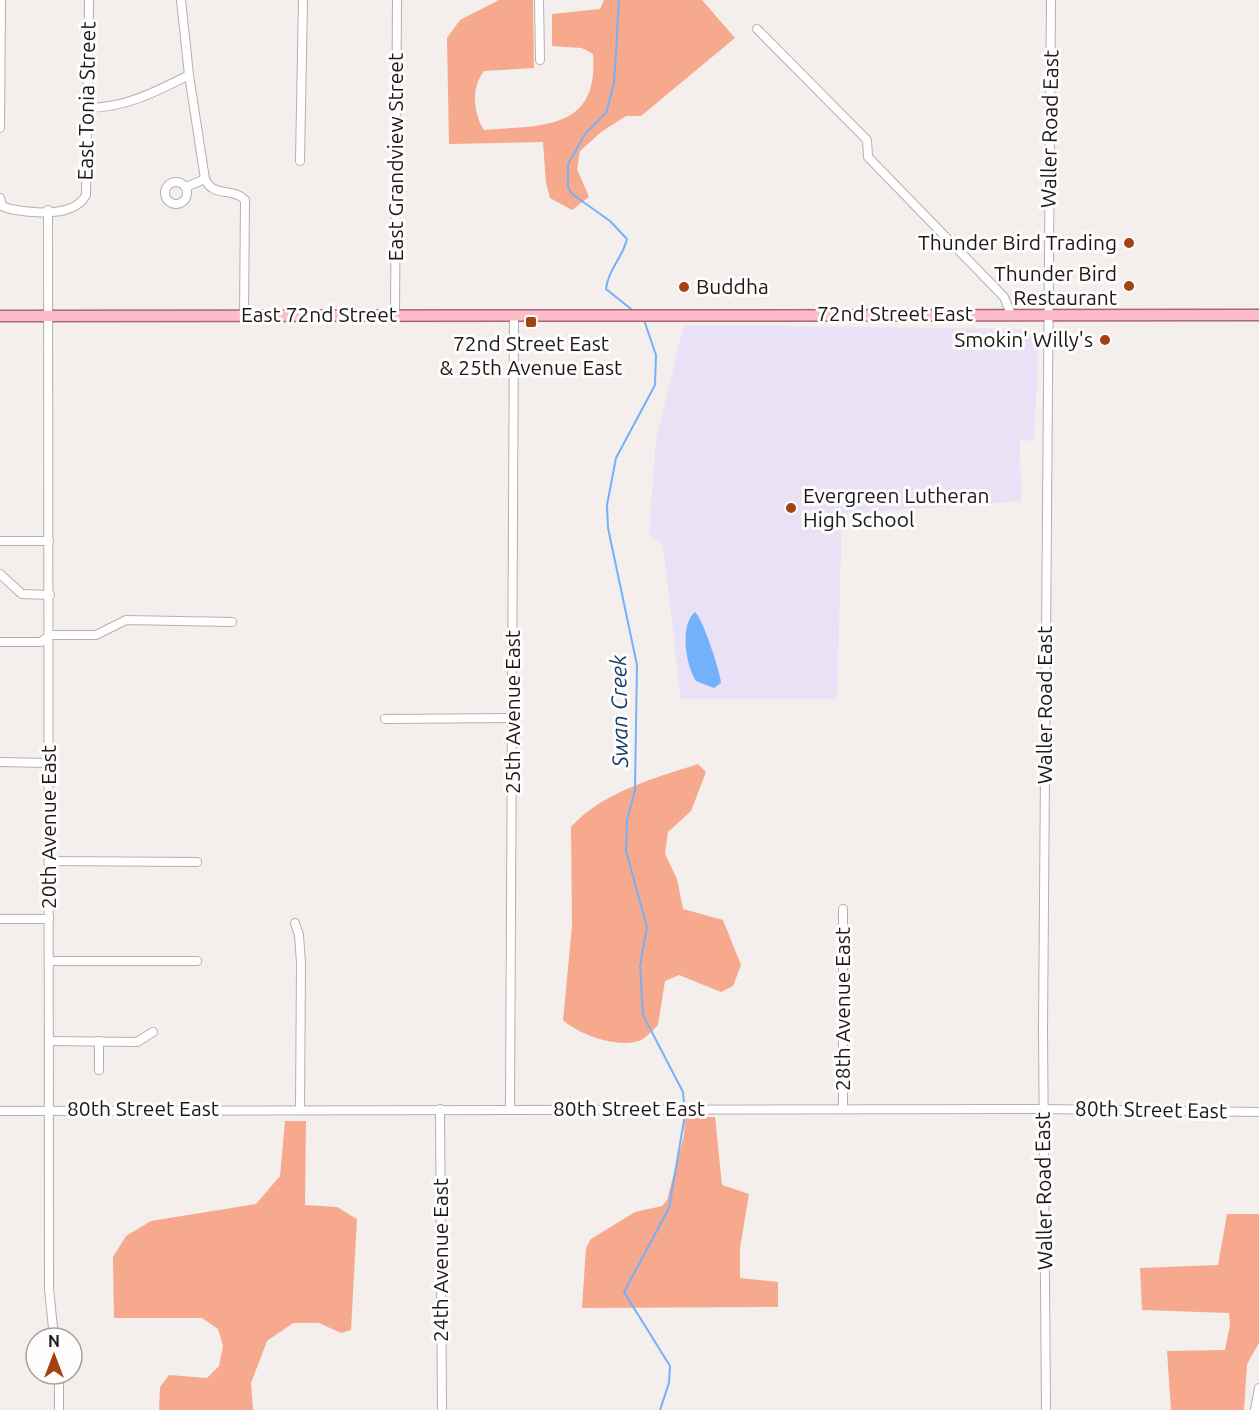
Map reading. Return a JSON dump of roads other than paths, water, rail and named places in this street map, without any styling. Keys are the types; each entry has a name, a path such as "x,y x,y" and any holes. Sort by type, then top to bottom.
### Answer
{"main road":[{"name":"East 72nd Street","path":"0,316 638,315"},
{"name":"72nd Street East","path":"638,315 1259,315"}],"street":[{"path":"0,128 1,0"},
{"name":"East Tonia Street","path":"0,198 3,206 10,209 48,210 69,209 79,204 86,195 89,0"},
{"path":"181,0 189,75 205,179 216,192 244,197 246,218 244,316"},
{"path":"300,161 303,0"},
{"name":"East Grandview Street","path":"395,315 397,0"},
{"path":"539,0 540,60"},
{"name":"Waller Road East","path":"1046,1410 1043,1109 1051,0"},
{"path":"757,29 867,140 868,157 1004,297 1011,314"},
{"path":"89,108 116,106 136,100 189,75"},
{"path":"186,188 205,179"},
{"name":"20th Avenue East","path":"48,210 49,1289 53,1326"},
{"name":"25th Avenue East","path":"510,1109 514,315"},
{"path":"0,541 49,541"},
{"path":"0,574 22,594 50,595"},
{"path":"0,642 41,642 50,635 96,634 126,620 232,622"},
{"path":"384,718 513,718"},
{"path":"0,762 49,763"},
{"path":"49,861 197,862"},
{"name":"28th Avenue East","path":"843,909 843,1109"},
{"path":"0,919 48,919"},
{"path":"295,923 299,935 301,963 300,1109"},
{"path":"49,961 197,961"},
{"path":"49,1041 137,1042 153,1032"},
{"path":"99,1041 99,1070"},
{"name":"80th Street East","path":"0,1111 50,1109 1043,1109 1259,1112"},
{"name":"24th Avenue East","path":"440,1109 442,1410"},
{"path":"58,1410 59,1386"},
{"path":"1255,1410 1259,1388"}],"water":[{"path":"695,612 706,633 720,677 721,683 714,688 696,681 689,666 686,646 687,626"}],"waterway":[{"name":"Swan Creek","path":"619,0 614,83 606,113 585,134 568,164 568,187 572,194 610,221 627,239 606,289 631,309"},
{"name":"Swan Creek","path":"644,320 656,355 655,385 616,458 607,505 608,528 637,665 635,790 627,820 626,851 647,927 640,966 643,1015 683,1092 684,1103"},
{"name":"Swan Creek","path":"660,1410 669,1383 670,1366 624,1292 669,1208 685,1115"}],"place":[{"name":"Thunder Bird Trading","path":"1129,243"},
{"name":"Thunder Bird Restaurant","path":"1129,286"},
{"name":"Buddha","path":"684,287"},
{"name":"72nd Street East & 25th Avenue East","path":"531,322"},
{"name":"Smokin' Willy's","path":"1105,340"},
{"name":"Evergreen Lutheran High School","path":"791,508"}]}
